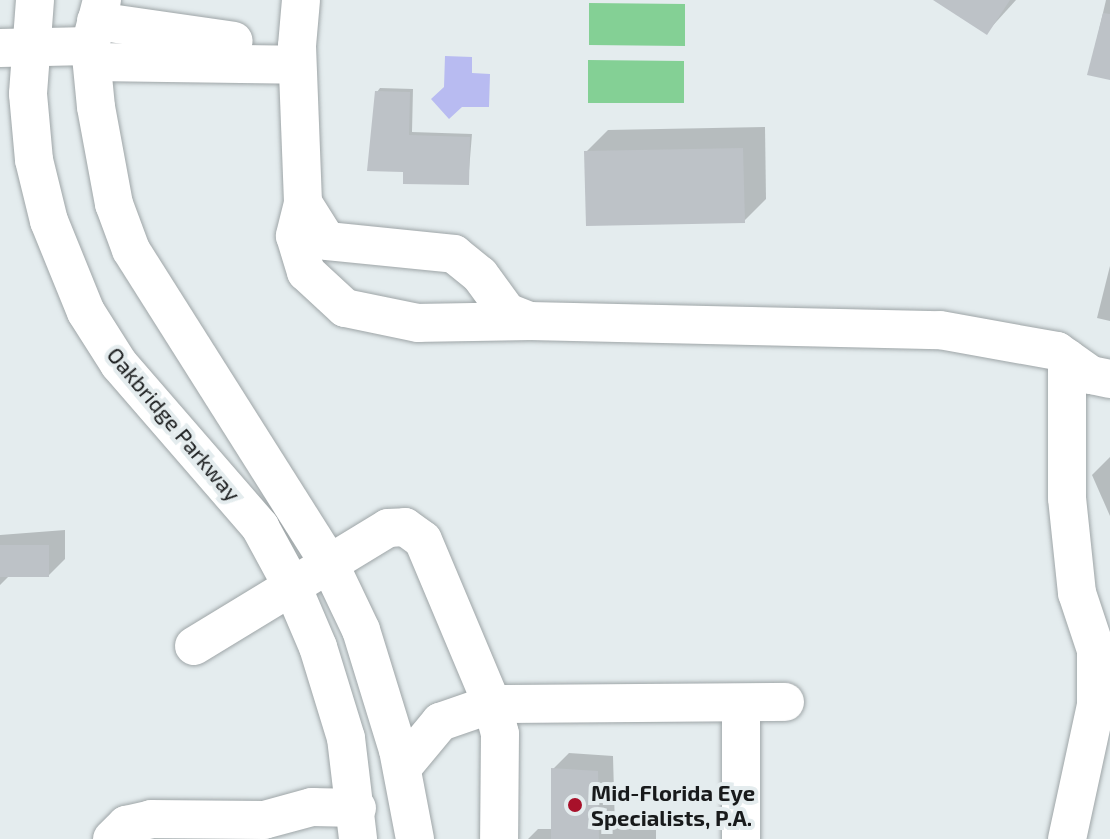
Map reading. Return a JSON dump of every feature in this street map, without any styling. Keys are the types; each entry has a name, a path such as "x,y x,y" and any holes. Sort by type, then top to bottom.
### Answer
{"street":[{"name":"Oakbridge Parkway","path":"35,0 16,48 34,160 49,221 86,312 119,364 260,527 292,586 318,647 346,738 357,824"},
{"path":"301,0 297,56 303,203 295,236 306,272 345,308 418,323 529,321 940,330 1057,351 1091,375 1110,379"},
{"name":"Oakbridge Parkway","path":"95,32 114,204 131,250 329,563 361,630 402,768 415,839"},
{"path":"16,48 95,32 297,56"},
{"path":"303,203 327,241 454,254 480,275 507,312 529,321"},
{"path":"1067,358 1067,498 1077,593 1096,650 1096,705 1067,839"},
{"path":"194,646 388,528 405,527 423,540 492,704 500,734 499,839"},
{"path":"402,768 440,722 492,704 785,702"},
{"path":"741,703 741,839"},
{"path":"112,839 126,825 151,819 250,817 264,820 312,807 357,824"}],"green space":[{"path":"589,3 685,4 685,46 589,45"},
{"path":"588,60 684,61 684,103 588,103"}],"water":[{"path":"445,56 472,57 472,73 490,74 489,107 462,107 449,119 431,99 444,87"}],"building":[{"path":"933,0 1010,0 987,35"},
{"path":"1103,13 1110,14 1110,80 1087,75"},
{"path":"375,91 410,92 409,135 470,137 469,185 403,184 403,172 367,171"},
{"path":"743,148 745,223 586,226 584,151"},
{"path":"0,545 49,545 49,577 0,577"},
{"name":"Mid-Florida Eye Specialists, P.A.","path":"551,768 598,771 599,839 551,839"}],"place":[{"name":"Mid-Florida Eye Specialists, P.A.","path":"575,805"}]}
